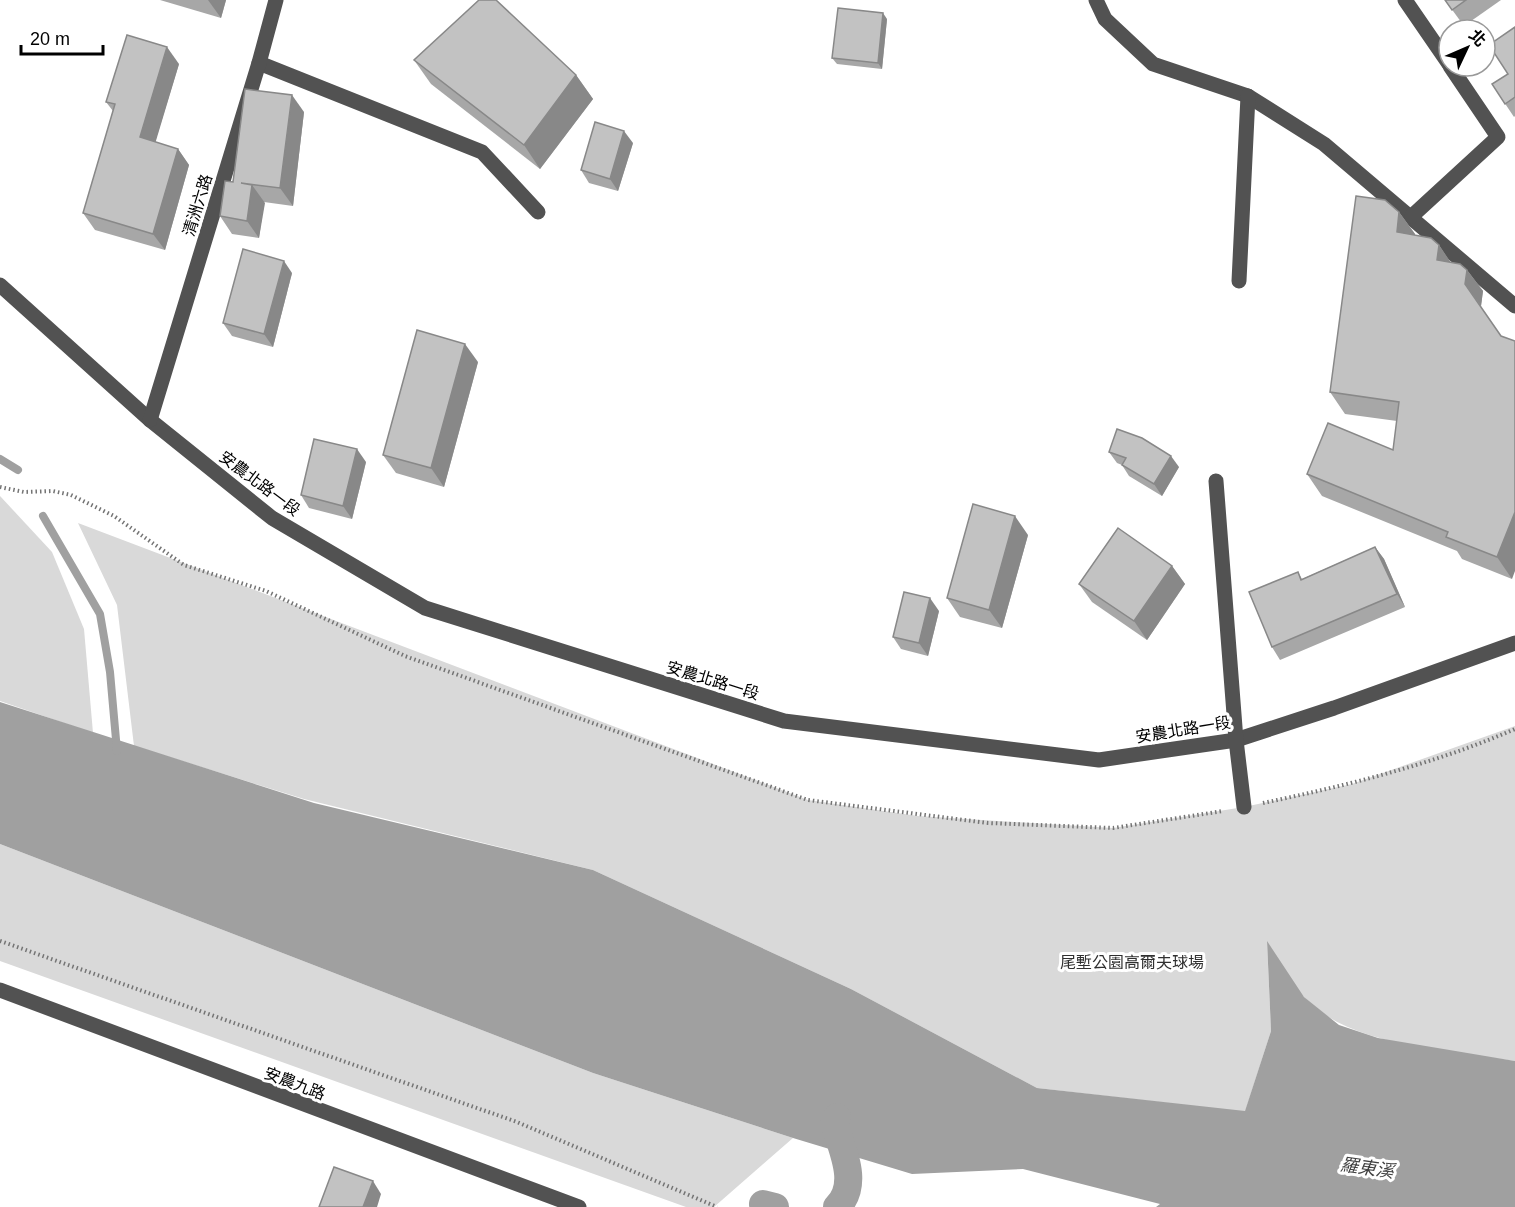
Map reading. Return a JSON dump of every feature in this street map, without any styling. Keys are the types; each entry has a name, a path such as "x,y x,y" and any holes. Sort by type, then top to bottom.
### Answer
{"street":[{"name":"清洲六路","path":"150,420 259,63 276,0"},
{"path":"1096,0 1105,19 1153,64 1248,96 1324,144 1412,216 1515,306"},
{"path":"1405,0 1437,46"},
{"path":"259,63 482,152 538,212"},
{"path":"1412,216 1498,137 1459,78"},
{"path":"1239,281 1248,96"},
{"name":"安農北路一段","path":"0,285 150,420 272,518 425,608 784,721 1099,760 1236,740 1334,708 1515,643"},
{"path":"1216,481 1236,740 1244,807"},
{"name":"安農九路","path":"0,990 579,1207"}],"path":[{"path":"0,941 517,1122 717,1207"}],"green space":[{"path":"0,496 52,552 84,629 93,733 0,701"},
{"name":"尾塹公園高爾夫球場","path":"78,523 808,800 918,816 1113,828 1244,807 1352,784 1515,726 1515,1061 1402,1044 1345,1026 1322,1013 1303,996 1267,942 1271,1031 1245,1112 1037,1088 851,989 593,870 304,799 134,746 117,605"},
{"path":"0,844 593,1073 793,1138 714,1207 686,1207 0,961"}],"water":[{"name":"羅東溪","path":"0,702 314,803 593,870 851,989 1037,1088 1245,1111 1271,1031 1267,941 1304,997 1339,1025 1378,1038 1515,1061 1515,1207 1156,1207 1160,1204 1023,1169 912,1174 593,1073 0,844"}],"building":[{"path":"479,0 496,0 576,75 524,145 414,60"},
{"path":"1445,0 1466,0 1452,10"},
{"path":"838,8 883,13 878,63 832,58"},
{"path":"1515,27 1515,97 1505,104 1492,84 1508,74 1497,57 1497,39"},
{"path":"127,35 167,47 140,137 178,149 153,234 83,213 115,104 106,102"},
{"path":"245,89 292,95 280,188 241,183 252,185 247,221 220,216 225,181 233,182"},
{"path":"595,122 624,131 610,179 581,170"},
{"path":"1356,196 1385,200 1399,212 1397,232 1431,238 1439,245 1437,260 1460,264 1467,270 1465,284 1501,336 1515,341 1515,512 1497,557 1446,537 1448,532 1307,474 1328,423 1393,450 1399,402 1330,392"},
{"path":"243,249 284,261 264,334 223,323"},
{"path":"417,330 465,344 431,468 383,455"},
{"path":"1117,429 1142,438 1171,456 1154,484 1122,465 1126,458 1109,452"},
{"path":"314,439 357,449 343,506 301,495"},
{"path":"973,504 1015,516 989,610 947,598"},
{"path":"1118,528 1172,566 1134,621 1079,584"},
{"path":"1375,547 1397,594 1272,647 1249,592 1298,572 1301,580"},
{"path":"904,592 930,598 919,643 893,637"},
{"path":"334,1167 373,1181 363,1207 319,1207"}],"waterway":[{"path":"0,459 18,470"},
{"path":"43,516 100,614 110,672 117,751"},
{"path":"837,1117 834,1122 845,1155 848,1177 844,1198 837,1207"},
{"path":"763,1204 775,1207"}]}
